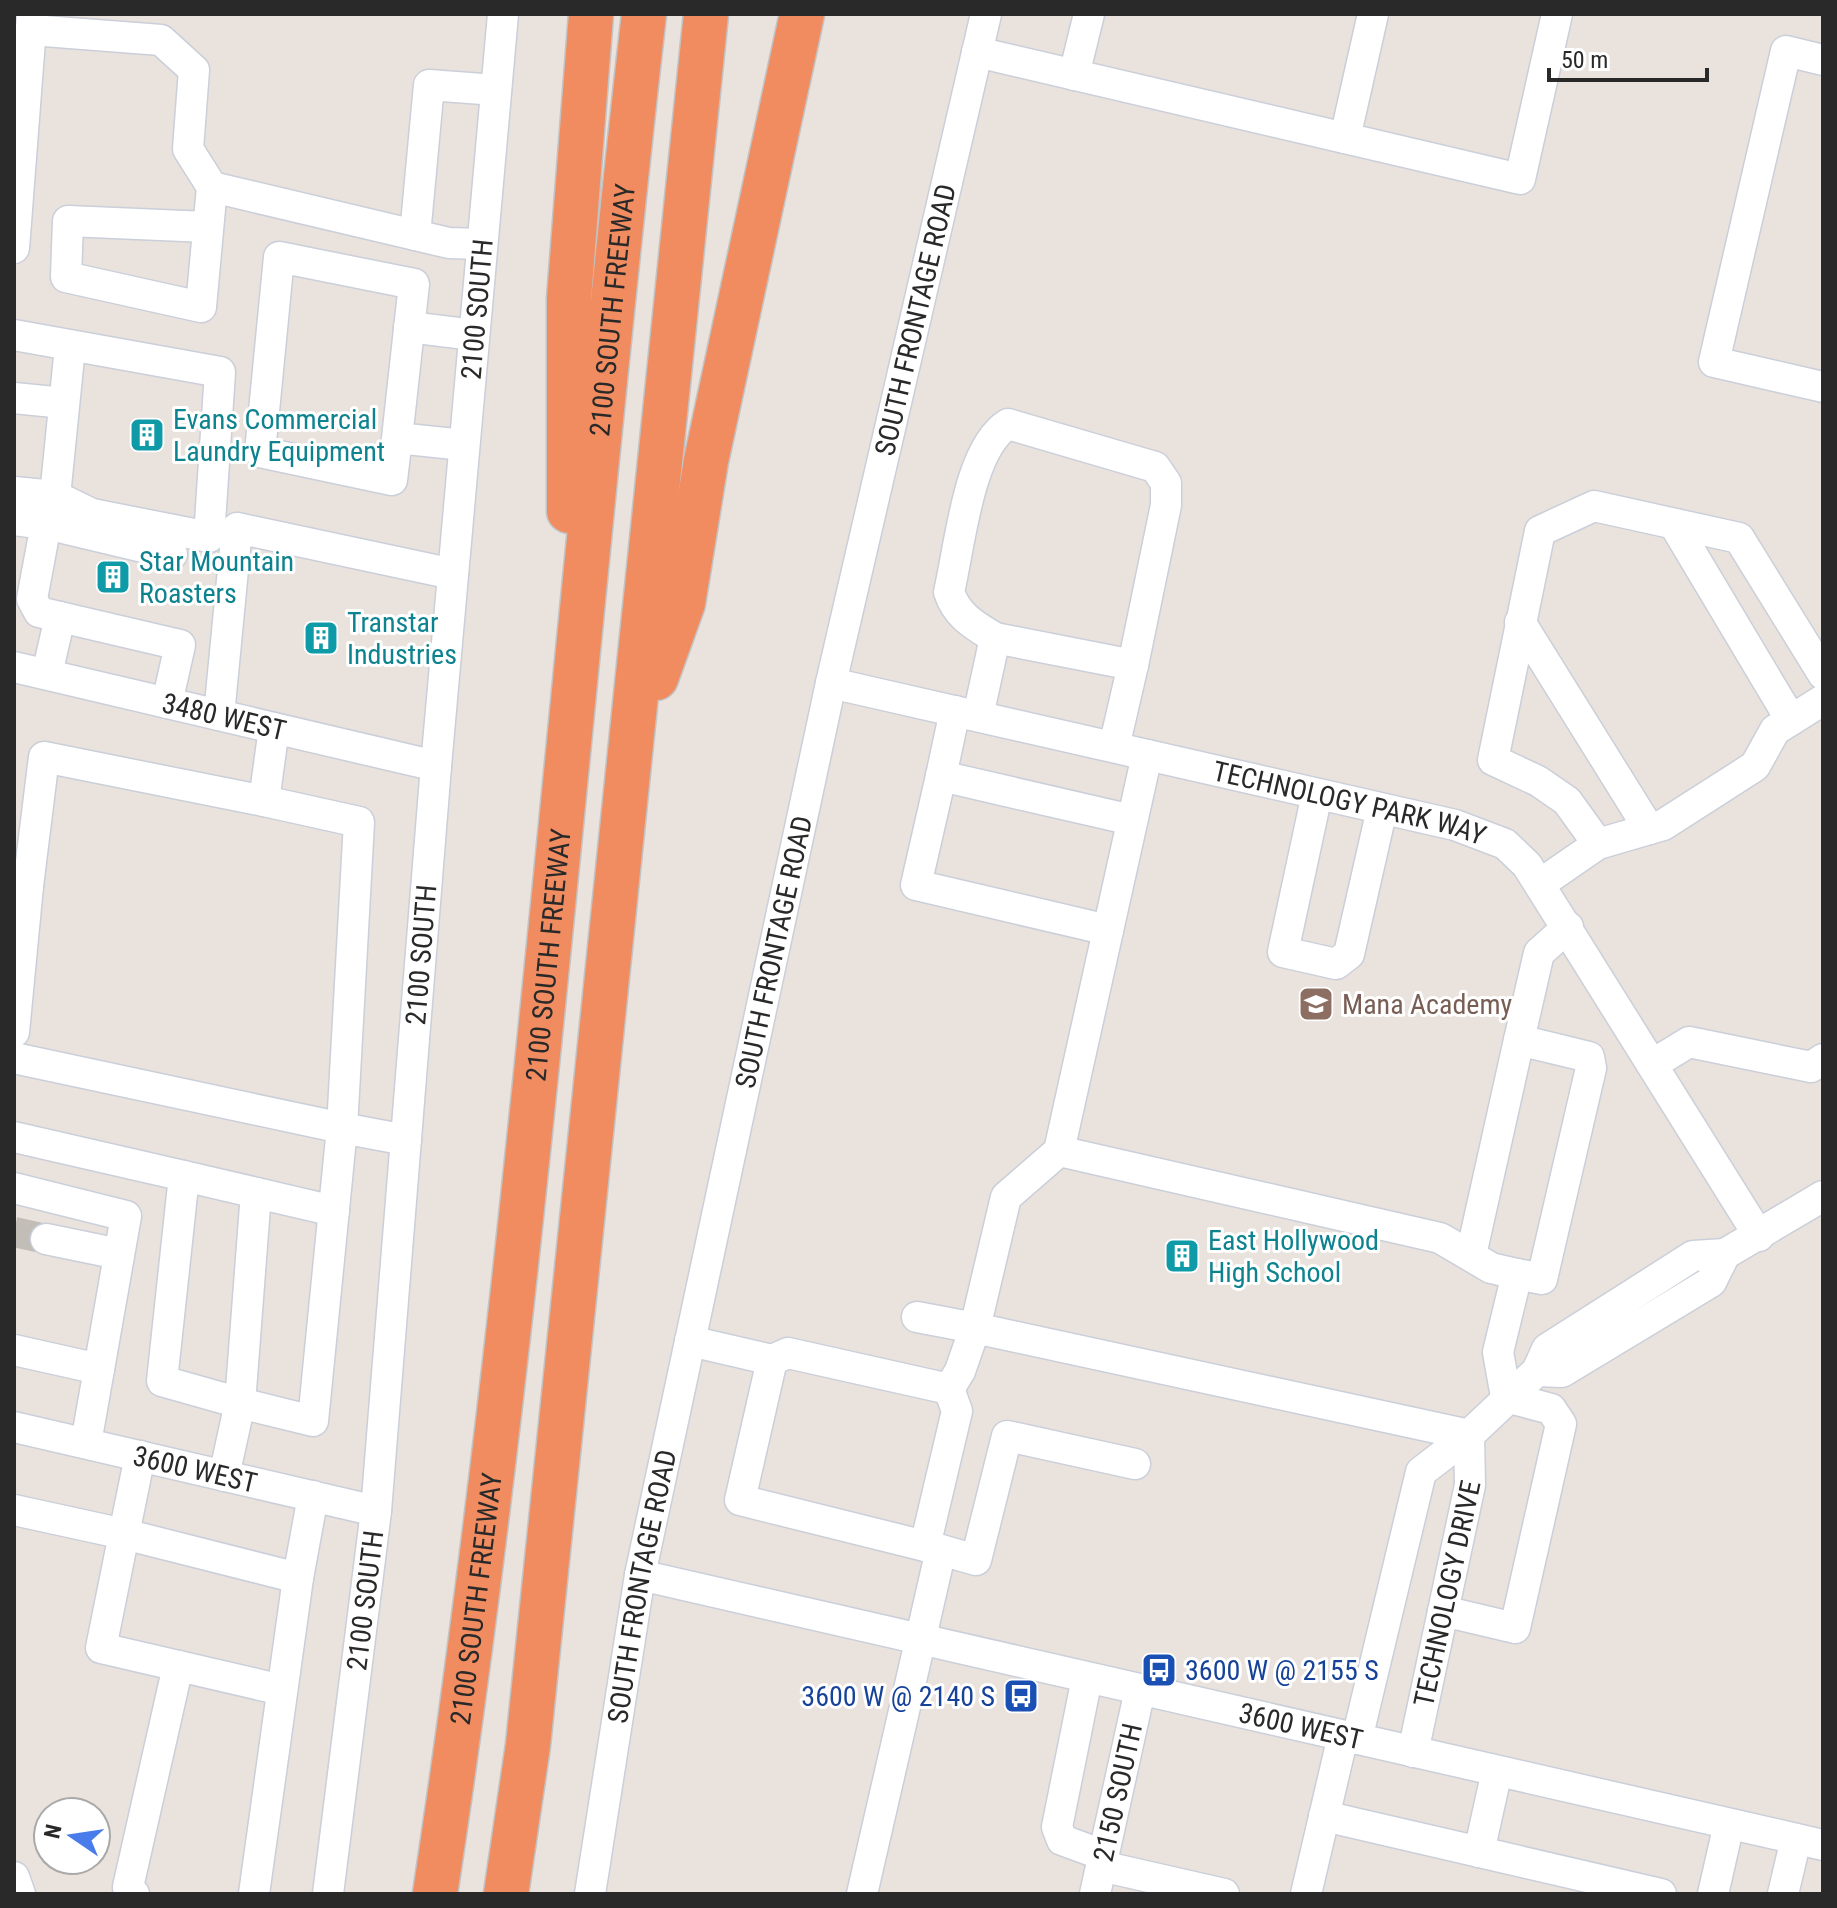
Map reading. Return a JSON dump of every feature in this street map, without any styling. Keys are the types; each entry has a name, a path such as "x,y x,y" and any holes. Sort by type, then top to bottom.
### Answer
{"highway":[{"path":"534,1088 569,620 569,299 591,14"},
{"name":"2100 SOUTH FREEWAY","path":"435,1894 471,1661 534,1088 644,14"},
{"path":"506,1894 528,1745 706,14"},
{"path":"633,740 683,603 711,433 802,14"}],"street":[{"name":"2100 SOUTH","path":"328,1894 376,1511 436,766 503,14"},
{"name":"SOUTH FRONTAGE ROAD","path":"590,1894 640,1575 831,683 986,14"},
{"path":"1074,75 1089,14"},
{"path":"1345,138 1373,14"},
{"path":"977,52 1520,179 1557,14"},
{"path":"14,248 19,126 31,22 161,40 194,70 188,149 212,187 201,307 66,277 68,221"},
{"path":"1823,60 1786,51 1714,362 1823,387"},
{"path":"415,235 429,85 496,90"},
{"path":"212,187 449,243 481,244"},
{"path":"17,213 68,221 207,227"},
{"path":"279,257 414,284 397,438 392,480 260,452 279,257"},
{"path":"409,327 474,335"},
{"path":"14,335 220,372 209,537 92,514 50,510 14,520"},
{"path":"70,347 50,510 32,599 39,612 180,645 167,703"},
{"path":"14,398 64,403"},
{"path":"1114,747 1133,665 1166,505 1166,483 1155,467 1008,424 994,433 980,458 949,592 954,608 969,622 995,638 1133,665"},
{"path":"397,438 464,445"},
{"path":"14,492 50,510 172,554"},
{"path":"1598,844 1567,801 1538,781 1493,760 1540,531 1594,506 1739,538 1823,674"},
{"path":"1674,524 1791,720"},
{"path":"219,715 237,528 453,574"},
{"path":"47,674 60,617"},
{"path":"1520,622 1649,829"},
{"path":"995,638 941,776 916,885 1108,930"},
{"name":"3480 WEST","path":"14,667 436,766"},
{"name":"TECHNOLOGY PARK WAY","path":"831,683 1483,833 1505,844 1527,865 1568,927 1759,1236"},
{"path":"1540,884 1598,844 1663,825 1755,766 1775,730 1823,700"},
{"path":"264,801 274,728"},
{"path":"949,1389 960,1371 975,1328 1006,1197 1059,1151 1147,755"},
{"path":"14,1032 21,885 44,757 359,822 342,1128 313,1421 162,1381 184,1176"},
{"path":"941,776 1132,820"},
{"path":"1317,794 1283,952 1336,964 1349,954 1382,809"},
{"path":"1471,1255 1539,953 1568,927"},
{"path":"1059,1151 1440,1238 1491,1268 1542,1279 1591,1068 1589,1057 1519,1040"},
{"path":"1653,1064 1689,1042 1811,1067 1823,1059"},
{"path":"14,1058 406,1140"},
{"path":"14,1137 334,1211"},
{"path":"14,1188 126,1216 86,1443"},
{"path":"224,1476 240,1403 256,1193"},
{"name":"TECHNOLOGY DRIVE","path":"1306,1894 1324,1816 1350,1738 1421,1472 1469,1435 1537,1371 1562,1372 1711,1282 1725,1254 1823,1196"},
{"path":"46,1239 119,1254"},
{"path":"1443,1611 1515,1628 1561,1424 1551,1409 1506,1397 1498,1352 1517,1274"},
{"path":"917,1317 1469,1435"},
{"path":"690,1341 772,1360 788,1353 949,1389"},
{"path":"14,1350 99,1369"},
{"path":"772,1360 740,1500 976,1560 1007,1436 1135,1464"},
{"path":"862,1894 921,1640 933,1548 957,1411 949,1389"},
{"name":"3600 WEST","path":"14,1427 376,1511"},
{"name":"TECHNOLOGY DRIVE","path":"1413,1752 1470,1485 1469,1435"},
{"path":"140,1456 101,1648 282,1690"},
{"path":"254,1894 298,1578 313,1496"},
{"path":"14,1510 298,1578"},
{"name":"3600 WEST","path":"640,1575 1810,1842"},
{"path":"134,1894 128,1887 178,1666"},
{"path":"1087,1678 1057,1827 1062,1840 1100,1872 1224,1894"},
{"name":"2150 SOUTH","path":"1100,1872 1140,1690"},
{"path":"1479,1852 1497,1771"},
{"path":"1324,1816 1661,1894"},
{"path":"1713,1894 1729,1824"},
{"path":"1783,1894 1810,1842"},
{"path":"14,1877 20,1894"}],"tunnel":[{"path":"14,1232 46,1239"}],"place":[{"name":"Evans Commercial Laundry Equipment","path":"147,435"},
{"name":"Star Mountain Roasters","path":"113,577"},
{"name":"Transtar Industries","path":"321,638"},
{"name":"Mana Academy","path":"1316,1004"},
{"name":"East Hollywood High School","path":"1182,1256"},
{"name":"3600 W @ 2155 S","path":"1159,1670"},
{"name":"3600 W @ 2140 S","path":"1021,1696"}]}
